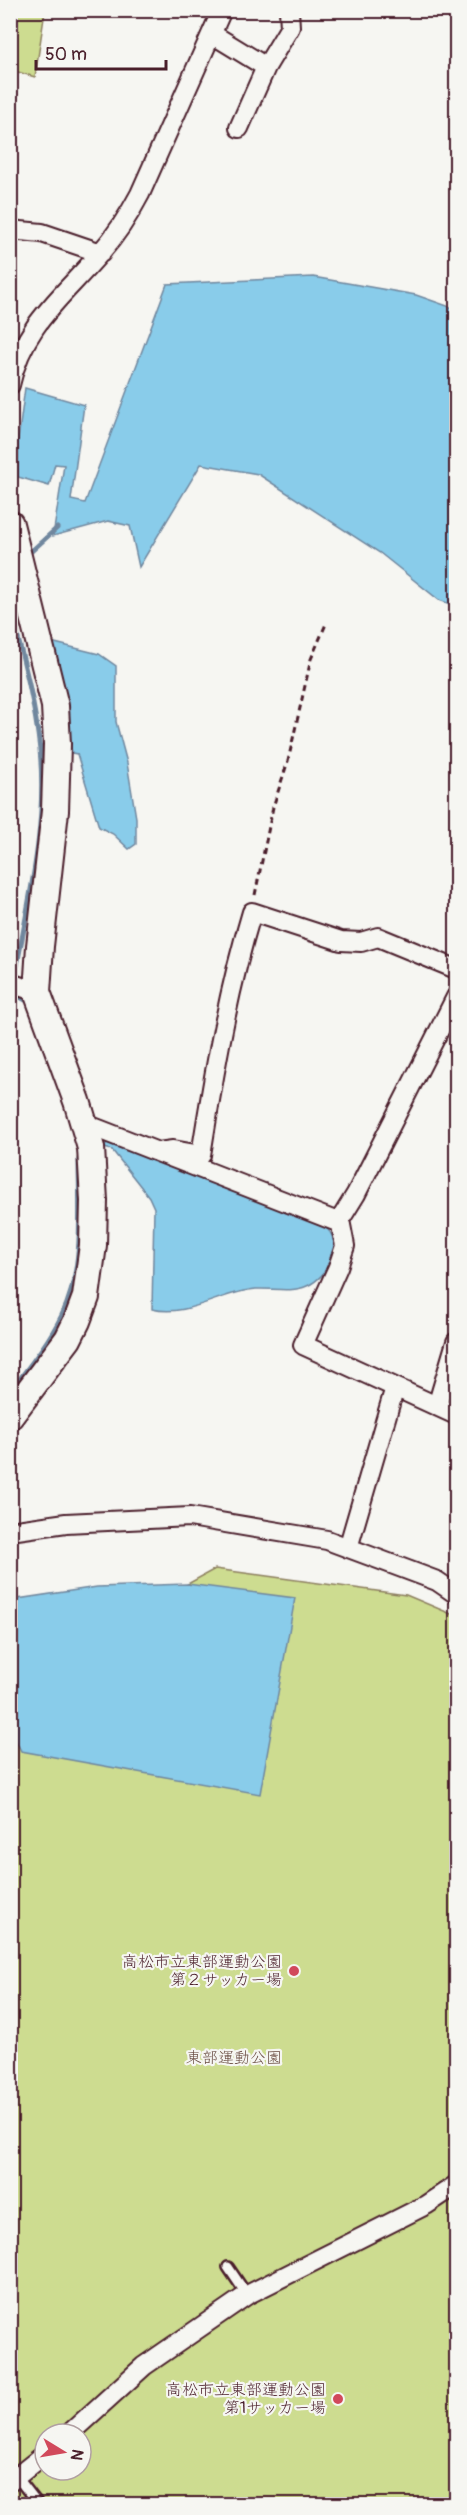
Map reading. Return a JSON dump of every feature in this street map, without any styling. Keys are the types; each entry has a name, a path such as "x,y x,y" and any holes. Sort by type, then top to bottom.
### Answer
{"street":[{"path":"10,384 22,347 41,316 101,253 126,220 140,194 222,10"},
{"path":"239,128 266,68 290,27 289,10"},
{"path":"212,34 266,68"},
{"path":"10,230 42,233 101,253"},
{"path":"12,1410 68,1339 86,1297 93,1245 94,1201 91,1148 37,992 55,811 57,744 55,706 13,537"},
{"path":"158,1152 173,1150 201,1155 219,1048 241,948 252,912 341,941 361,942 378,937 456,969"},
{"path":"10,983 37,992"},
{"path":"456,997 361,1184 340,1220 345,1246 303,1345 456,1415"},
{"path":"83,1123 292,1206 335,1221 340,1220"},
{"path":"437,1406 456,1342"},
{"path":"348,1548 395,1387"},
{"path":"10,1531 89,1522 190,1517 327,1540 437,1581 456,1594"},
{"path":"82,2422 144,2366 247,2295 426,2205 456,2186"},
{"path":"14,2479 33,2464"}],"lane":[{"path":"228,2267 247,2295"},
{"path":"14,2479 38,2505"}],"path":[{"path":"252,912 273,807 288,760 311,659 326,624"}],"green space":[{"path":"10,11 45,11 35,77 11,70"},
{"name":"東部運動公園","path":"215,1569 406,1595 456,1616 456,2504 11,2504 10,1681"}],"water":[{"path":"313,277 416,295 456,309 456,606 439,600 380,553 258,474 201,464 139,567 130,526 108,521 53,536 64,465 55,464 49,486 18,477 18,440 25,388 84,405 71,500 85,503 167,284"},
{"path":"51,642 99,654 116,666 116,722 127,763 136,818 136,844 129,849 113,834 99,827 77,754 72,753"},
{"path":"108,1140 325,1227 334,1242 332,1260 315,1282 301,1288 256,1289 178,1310 152,1309 154,1208 149,1197 112,1150 104,1148"},
{"path":"187,1584 295,1598 260,1794 21,1751 11,1730 11,1600 97,1587"}],"waterway":[{"path":"26,556 57,528"},
{"path":"10,607 35,714 42,779 39,838 14,982"},
{"path":"13,993 31,1003"},
{"path":"10,1392 51,1335 69,1297 79,1238 79,1159"}],"place":[{"name":"高松市立東部運動公園 第２サッカー場","path":"294,1971"},
{"name":"高松市立東部運動公園 第1サッカー場","path":"338,2399"}]}
